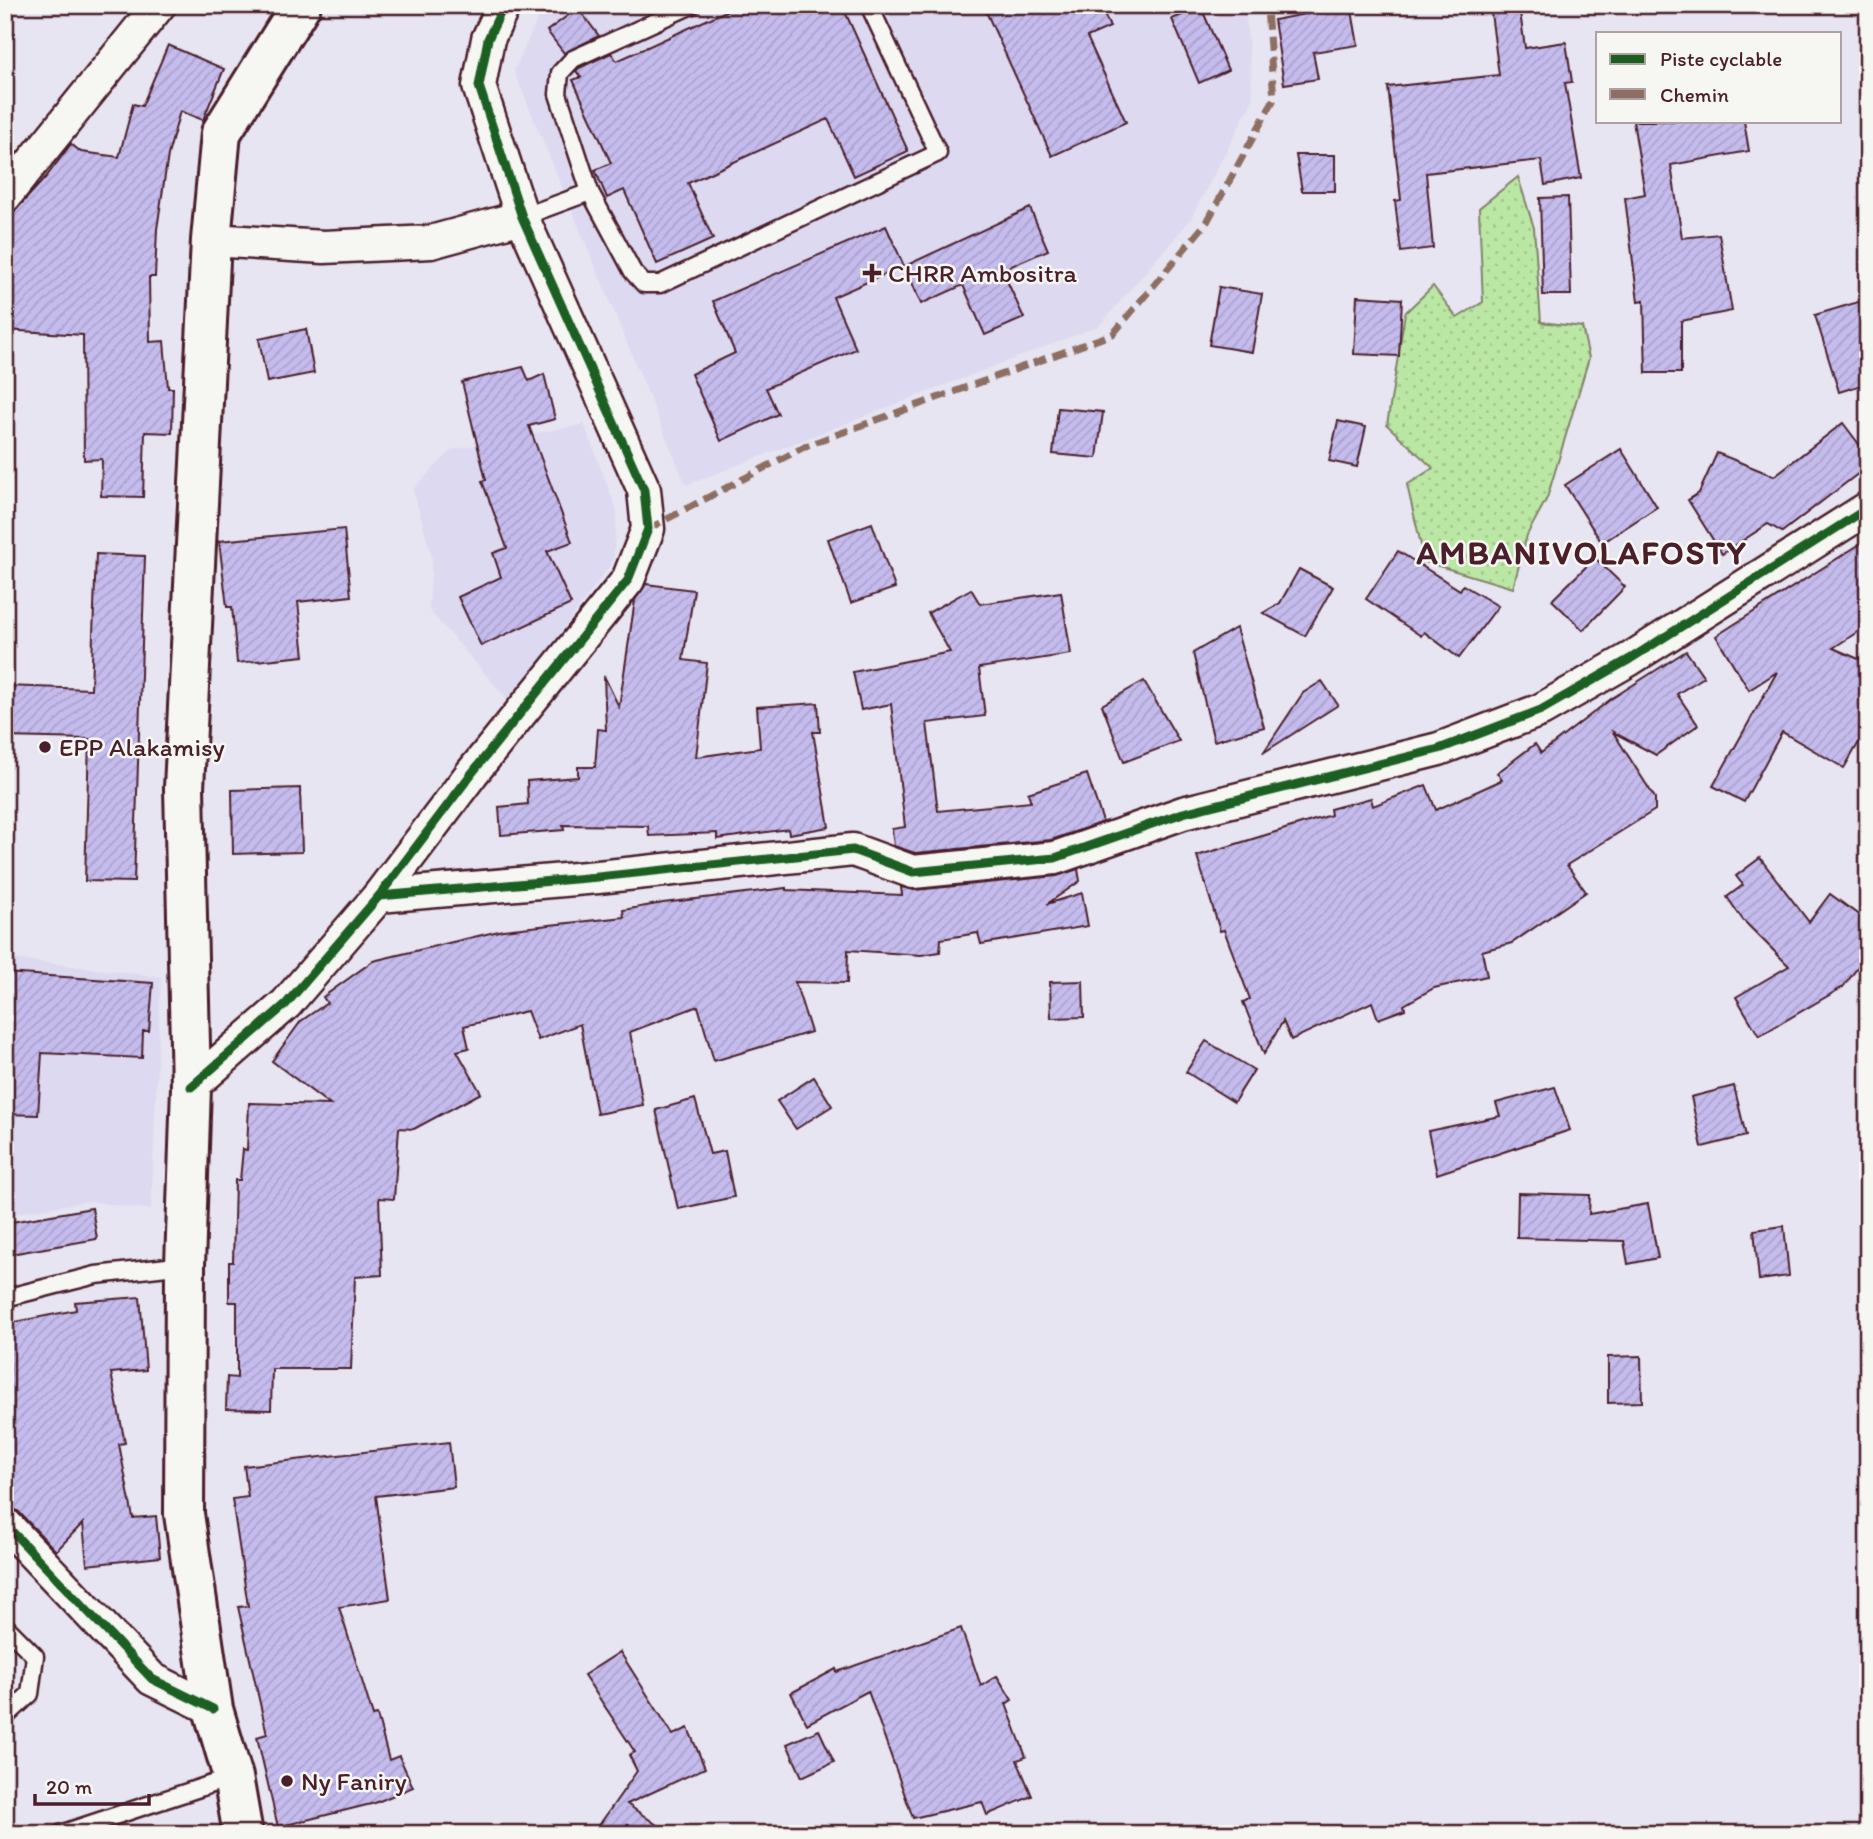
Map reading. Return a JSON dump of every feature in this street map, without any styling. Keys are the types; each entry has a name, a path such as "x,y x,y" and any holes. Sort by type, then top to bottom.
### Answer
{"main road":[{"path":"243,1834 233,1777 212,1709 184,1514 185,1265 191,1087 184,788 211,240 220,133 301,5"}],"street":[{"path":"5,196 159,5"},
{"path":"191,1087 286,1003 379,896 472,773 628,580 648,529 644,490 522,216 479,86 488,39 504,5"},
{"path":"211,240 324,247 431,242 522,216"},
{"path":"379,896 598,877 853,850 913,872 1055,858 1183,813 1438,749 1541,710 1630,659 1868,508"},
{"path":"5,1524 152,1679 212,1709"}],"lane":[{"path":"692,5 573,59 560,73 558,94 590,192 633,272 643,284 660,284 938,153 869,5"},
{"path":"522,216 590,192"},
{"path":"5,1298 96,1275 185,1265"},
{"path":"5,1626 35,1656 30,1694 5,1717"},
{"path":"61,1834 233,1777"}],"shaded area":[{"name":"CHRR Ambositra","path":"544,5 1245,5 1253,100 1190,220 1099,326 686,485 514,71"},
{"path":"584,424 617,511 613,561 510,702 429,610 432,557 413,489 452,450"},
{"path":"5,958 161,977 151,1210 89,1201 5,1215"}],"green space":[{"path":"1518,177 1534,228 1541,322 1582,327 1589,358 1547,498 1527,535 1513,588 1425,562 1407,485 1433,468 1387,425 1405,313 1433,286 1457,318 1483,302 1479,208"}],"building":[{"path":"739,5 842,5 908,151 854,176 828,119 688,183 713,239 657,264 624,190 607,198 595,170 611,163 573,80 581,77 576,71 579,68 611,53 617,61"},
{"path":"983,5 1100,5 1110,27 1087,37 1126,122 1052,156"},
{"path":"1351,5 1358,45 1313,52 1318,79 1284,84 1274,20"},
{"path":"1490,5 1519,5 1525,48 1566,42 1572,82 1565,83 1581,178 1545,185 1541,160 1426,173 1433,248 1401,252 1395,201 1401,200 1388,87 1499,75"},
{"path":"1201,7 1228,70 1199,83 1172,19"},
{"path":"578,8 599,36 564,53 547,31"},
{"path":"168,45 224,69 203,120 180,111 168,155 157,229 155,277 149,277 150,342 164,341 168,388 173,388 172,433 145,432 143,497 101,496 102,459 84,460 83,335 5,330 5,259 13,213 71,144 81,152 119,157 133,104 142,106"},
{"path":"1633,122 1744,122 1749,151 1671,165 1682,238 1719,234 1732,311 1681,321 1681,373 1646,373 1644,301 1638,302 1625,198 1645,194"},
{"path":"1296,155 1335,155 1335,191 1302,191"},
{"path":"1568,197 1571,295 1543,295 1540,198"},
{"path":"1030,208 1048,250 1002,270 1024,318 985,335 963,285 921,304 905,266"},
{"path":"886,226 904,266 833,297 856,349 766,388 778,414 721,441 691,374 735,353 713,301"},
{"path":"1219,287 1262,294 1252,352 1209,345"},
{"path":"1357,296 1402,299 1399,356 1354,354"},
{"path":"1868,299 1868,383 1839,392 1815,315"},
{"path":"306,329 314,373 267,382 259,339"},
{"path":"523,367 529,381 544,374 555,419 529,426 572,542 547,551 571,604 481,646 458,597 501,577 493,553 507,548 482,481 486,480 462,382"},
{"path":"1058,408 1103,412 1097,458 1053,454"},
{"path":"1338,421 1366,427 1357,467 1329,461"},
{"path":"1843,423 1868,456 1868,466 1782,532 1768,524 1722,554 1688,500 1699,493 1717,453 1774,476"},
{"path":"1621,449 1657,507 1602,543 1565,485"},
{"path":"872,523 895,588 851,603 828,539"},
{"path":"344,529 351,596 298,602 304,656 237,663 232,607 227,607 219,541"},
{"path":"1868,539 1868,625 1833,648 1868,663 1868,727 1844,768 1782,732 1744,802 1713,786 1777,672 1749,690 1716,636"},
{"path":"1398,551 1460,590 1463,585 1498,606 1459,658 1424,632 1421,636 1366,599"},
{"path":"96,554 145,556 134,882 85,881 89,739 5,737 5,686 91,689"},
{"path":"1595,558 1625,587 1583,630 1552,600"},
{"path":"1299,569 1333,587 1305,636 1263,613 1280,603"},
{"path":"646,584 694,590 683,660 707,663 696,757 760,748 757,707 818,703 820,732 813,732 829,827 789,834 788,829 717,839 717,833 649,836 648,826 563,825 564,830 501,835 499,807 528,804 527,781 578,777 578,767 595,767 598,729 606,730 604,676 619,707 635,600"},
{"path":"971,589 980,604 1061,592 1071,654 979,668 985,716 927,723 938,811 1031,802 1028,793 1087,774 1103,822 1051,840 915,853 894,846 892,829 905,827 891,704 861,710 853,672 950,652 928,613"},
{"path":"1236,628 1264,727 1214,741 1193,653"},
{"path":"1686,651 1704,677 1677,694 1698,725 1656,755 1613,732 1655,798 1655,810 1567,865 1586,892 1512,943 1482,951 1487,976 1434,988 1404,1005 1405,1009 1378,1019 1372,1002 1291,1040 1283,1021 1264,1054 1243,1002 1250,999 1224,930 1220,931 1197,856 1331,815 1330,809 1371,798 1373,806 1426,785 1436,810 1502,780 1497,773 1535,744 1541,753 1611,699"},
{"path":"1144,681 1179,741 1124,762 1102,705"},
{"path":"1322,681 1338,705 1263,753 1303,693"},
{"path":"300,788 302,852 233,854 232,790"},
{"path":"1760,858 1809,922 1830,894 1868,922 1868,954 1843,987 1759,1036 1736,997 1789,966 1743,920 1727,897 1743,885 1736,876"},
{"path":"1078,869 1080,881 1047,904 1082,893 1088,926 981,944 978,933 941,939 940,952 921,955 848,950 847,983 795,982 811,1032 714,1061 698,1006 630,1032 643,1105 597,1114 580,1024 538,1040 527,1011 464,1026 469,1048 457,1051 481,1093 414,1129 399,1128 394,1199 379,1198 382,1275 355,1277 351,1369 272,1369 271,1410 226,1409 227,1377 237,1378 237,1302 229,1302 229,1262 233,1262 235,1180 240,1180 243,1149 247,1150 249,1103 330,1105 272,1061 301,1021 327,1003 323,997 373,961 503,930 624,917 623,910 663,903 786,888 902,895 901,887 915,890 1057,876"},
{"path":"5,973 153,983 149,1031 143,1031 142,1058 42,1053 38,1115 5,1114"},
{"path":"1083,981 1084,1017 1051,1018 1050,982"},
{"path":"1206,1041 1254,1070 1234,1102 1186,1072"},
{"path":"814,1077 832,1106 796,1129 777,1101"},
{"path":"1734,1086 1746,1136 1702,1147 1691,1097"},
{"path":"1555,1087 1570,1130 1437,1174 1428,1131 1500,1116 1496,1103"},
{"path":"695,1099 710,1154 725,1151 734,1197 678,1209 656,1110"},
{"path":"1518,1193 1590,1195 1589,1214 1648,1204 1658,1258 1628,1264 1624,1241 1517,1238"},
{"path":"92,1208 97,1239 5,1255 5,1223"},
{"path":"1784,1226 1789,1276 1759,1280 1754,1230"},
{"path":"140,1297 146,1370 111,1373 125,1443 119,1444 133,1518 156,1516 160,1557 87,1565 83,1523 56,1551 18,1511 5,1506 5,1373 10,1371 5,1324 76,1310 75,1302"},
{"path":"1641,1356 1642,1402 1608,1403 1608,1357"},
{"path":"449,1442 454,1487 376,1496 390,1599 339,1607 373,1716 377,1715 389,1760 399,1756 413,1787 375,1803 278,1827 257,1737 267,1734 238,1607 248,1606 232,1499 248,1497 244,1466"},
{"path":"961,1628 981,1686 997,1676 1012,1700 1006,1704 1026,1757 1017,1760 1032,1796 987,1815 982,1802 913,1818 868,1691 807,1724 791,1693 836,1669 837,1672"},
{"path":"620,1652 673,1735 688,1728 705,1768 627,1804 670,1834 593,1834 637,1771 629,1755 635,1752 584,1675"},
{"path":"819,1730 834,1762 802,1777 787,1744"}],"marked path":[{"path":"648,529 808,445 1113,334 1207,222 1274,99 1267,9 1275,5"}],"cycle path":[{"path":"191,1087 286,1004 379,896 472,773 628,580 648,529 644,490 522,217 479,86 488,39 504,5"},
{"path":"379,896 598,877 853,850 913,872 1055,858 1183,813 1439,749 1541,710 1630,659 1868,508"},
{"path":"5,1524 152,1679 213,1709"}],"place":[{"name":"CHRR Ambositra","path":"872,273"},
{"name":"EPP Alakamisy","path":"45,747"},
{"name":"Ny Faniry","path":"287,1781"}],"district":[{"name":"AMBANIVOLAFOSTY","path":"1582,552"}]}
